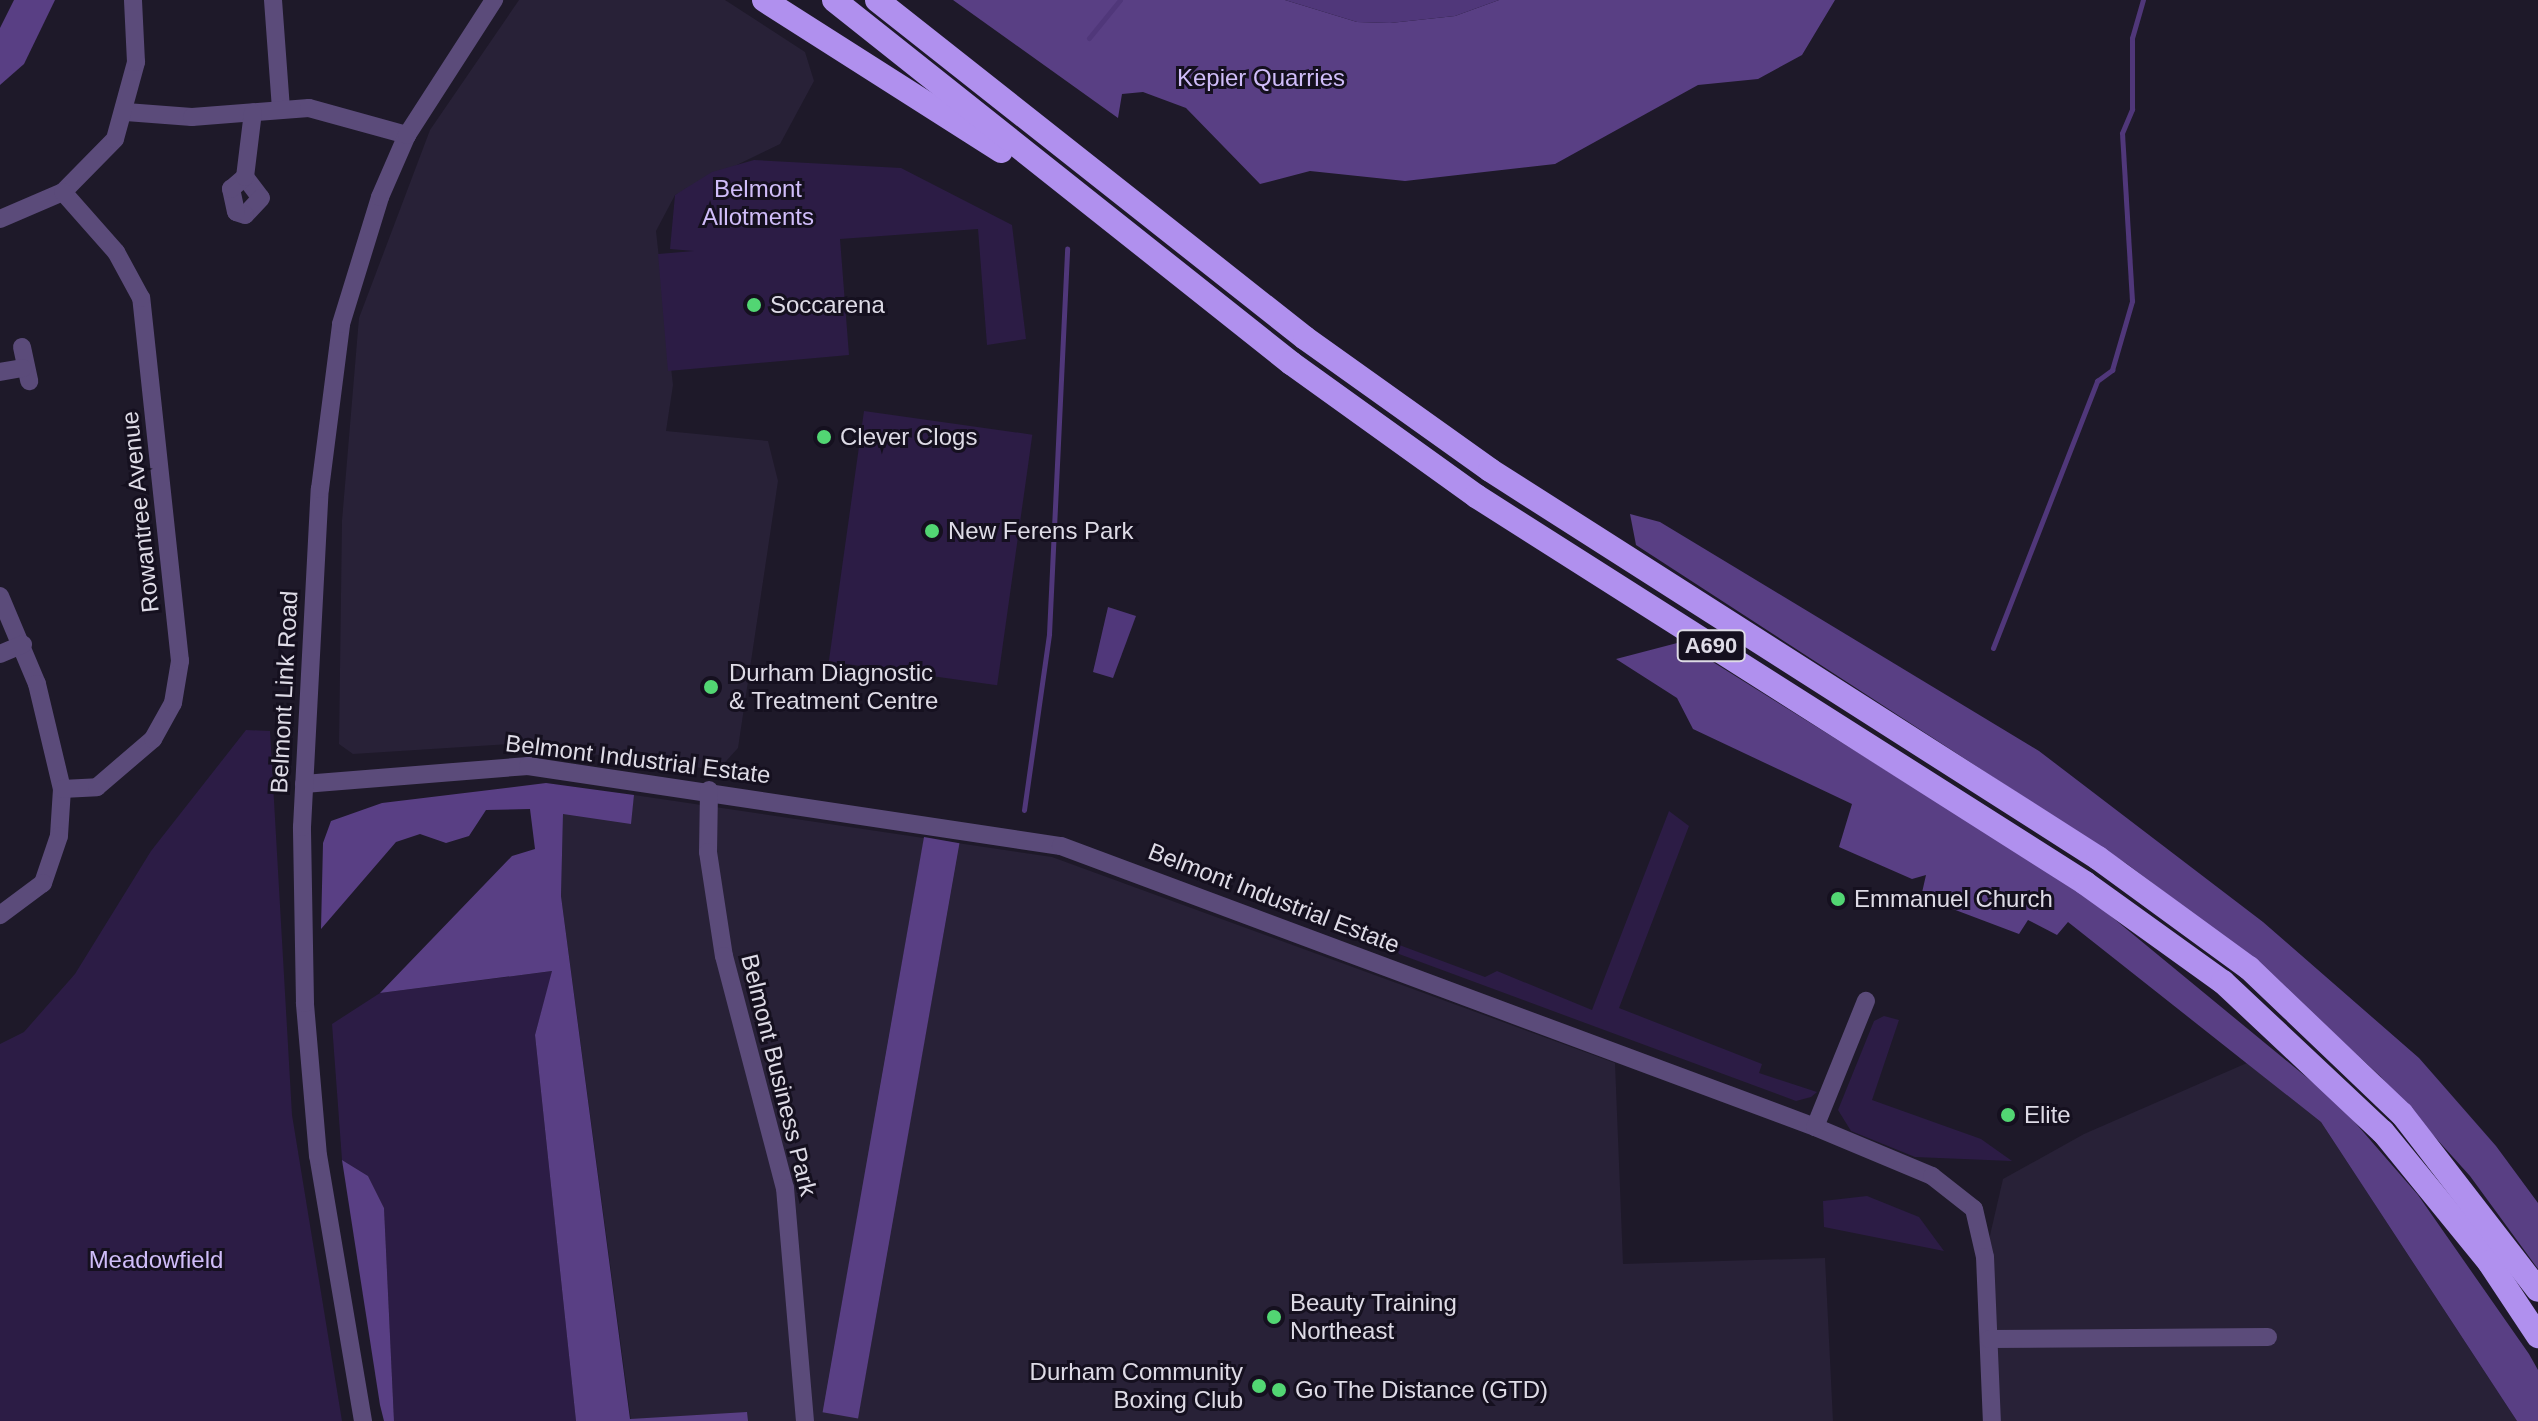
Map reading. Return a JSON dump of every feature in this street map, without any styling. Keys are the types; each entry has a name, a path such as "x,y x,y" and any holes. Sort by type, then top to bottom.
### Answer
{"highway":[{"path":"764,0 1154,256"},
{"name":"A690","path":"834,0 1154,256 1476,496 2085,883 2223,982 2383,1132 2489,1262 2538,1336"},
{"name":"A690","path":"877,0 1305,338 1490,470 2098,858 2249,968 2402,1114 2538,1290"}],"street":[{"path":"0,219 63,192 98,163 126,112 136,62 133,0"},
{"path":"273,0 281,110"},
{"name":"Belmont Link Road","path":"363,1421 318,1156 304,988 304,784 320,489 341,324 367,232 407,135 494,0"},
{"path":"126,112 337,111 407,135"},
{"path":"245,177 253,112"},
{"name":"Rowantree Avenue","path":"62,789 97,787 153,739 173,703 180,661 141,298 116,252 63,192"},
{"path":"0,372 26,375 22,347"},
{"path":"0,596 23,644 62,789 59,836 43,883 0,915"},
{"path":"0,654 23,644"},
{"name":"Belmont Industrial Estate","path":"304,784 496,765 709,790 989,832 1104,859 1815,1127 1932,1176 1974,1209 1985,1257 1992,1421"},
{"name":"Belmont Business Park","path":"709,790 708,852 724,956 785,1188 805,1421"},
{"path":"1815,1127 1866,1001"},
{"path":"1989,1339 2268,1337"}],"shaded area":[{"path":"519,0 725,0 805,52 814,81 780,144 675,195 656,231 673,385 666,431 768,441 778,481 738,748 718,770 511,744 353,754 339,744 342,521 359,318 430,130"},
{"path":"1285,0 1499,0 1455,16 1390,23 1357,22"},
{"path":"1108,607 1136,616 1113,678 1093,672"},
{"path":"634,795 1052,857 1615,1063 1623,1264 1825,1258 1833,1421 631,1421 561,896 563,813 630,823"},
{"path":"2247,1063 2321,1122 2517,1421 1992,1421 1985,1257 2003,1179 2084,1134"}],"green space":[{"path":"14,0 55,0 24,64 0,85 0,28"},
{"name":"Kepier Quarries","path":"953,0 1285,0 1357,22 1390,23 1455,16 1499,0 1835,0 1802,55 1758,79 1698,85 1555,164 1405,181 1310,171 1260,184 1186,108 1143,92 1122,94 1118,118"},
{"name":"Belmont Allotments","path":"754,160 901,168 1012,225 1026,339 987,345 978,229 840,239 849,355 668,371 658,254 694,251 670,249 675,195 712,172"},
{"name":"New Ferens Park","path":"864,411 1032,435 997,685 829,662"},
{"path":"1630,514 1660,522 2039,751 2263,922 2419,1058 2496,1146 2538,1203 2538,1269 2470,1176 2380,1076 2254,959 2127,864 1636,545"},
{"path":"1681,642 2084,894 2339,1104 2418,1195 2529,1354 2538,1370 2538,1421 2517,1421 2321,1122 2068,922 2057,935 2028,920 2019,934 1921,897 1926,875 1912,879 1839,847 1852,804 1693,729 1677,698 1616,659"},
{"name":"Meadowfield","path":"246,730 270,731 292,1115 342,1421 0,1421 0,1044 24,1032 75,974 151,851"},
{"path":"546,783 634,795 631,824 563,814 561,896 630,1419 747,1412 748,1421 576,1421 535,1035 552,971 380,993 512,856 535,849 530,809 486,810 469,836 446,843 420,834 396,842 321,929 323,843 331,821 382,803"},
{"path":"1669,811 1689,826 1619,1008 1762,1064 1759,1073 1817,1092 1811,1097 1796,1101 1399,954 1394,943 1485,977 1497,971 1592,1010"},
{"path":"924,837 959,843 858,1418 823,1412"},
{"path":"553,971 535,1035 576,1421 394,1421 384,1208 368,1176 342,1160 332,1024 380,993"},
{"path":"1884,1016 1899,1020 1872,1100 1981,1139 2012,1161 1915,1157 1851,1131 1838,1110 1874,1021"},
{"path":"342,1160 368,1176 384,1208 394,1421 384,1421 380,1405"},
{"path":"1867,1196 1919,1217 1944,1251 1824,1227 1823,1201"}],"waterway":[{"path":"1089,38 1120,0"},
{"path":"1993,648 2097,381 2112,370 2132,301 2122,133 2132,109 2132,38 2143,0"},
{"path":"1024,810 1049,634 1067,248"}],"place":[{"name":"Soccarena","path":"754,305"},
{"name":"Clever Clogs","path":"824,437"},
{"name":"New Ferens Park","path":"932,531"},
{"name":"Durham Diagnostic & Treatment Centre","path":"711,687"},
{"name":"Emmanuel Church","path":"1838,899"},
{"name":"Elite","path":"2008,1115"},
{"name":"Beauty Training Northeast","path":"1274,1317"},
{"name":"Durham Community Boxing Club","path":"1259,1386"},
{"name":"Go The Distance (GTD)","path":"1279,1390"}]}
